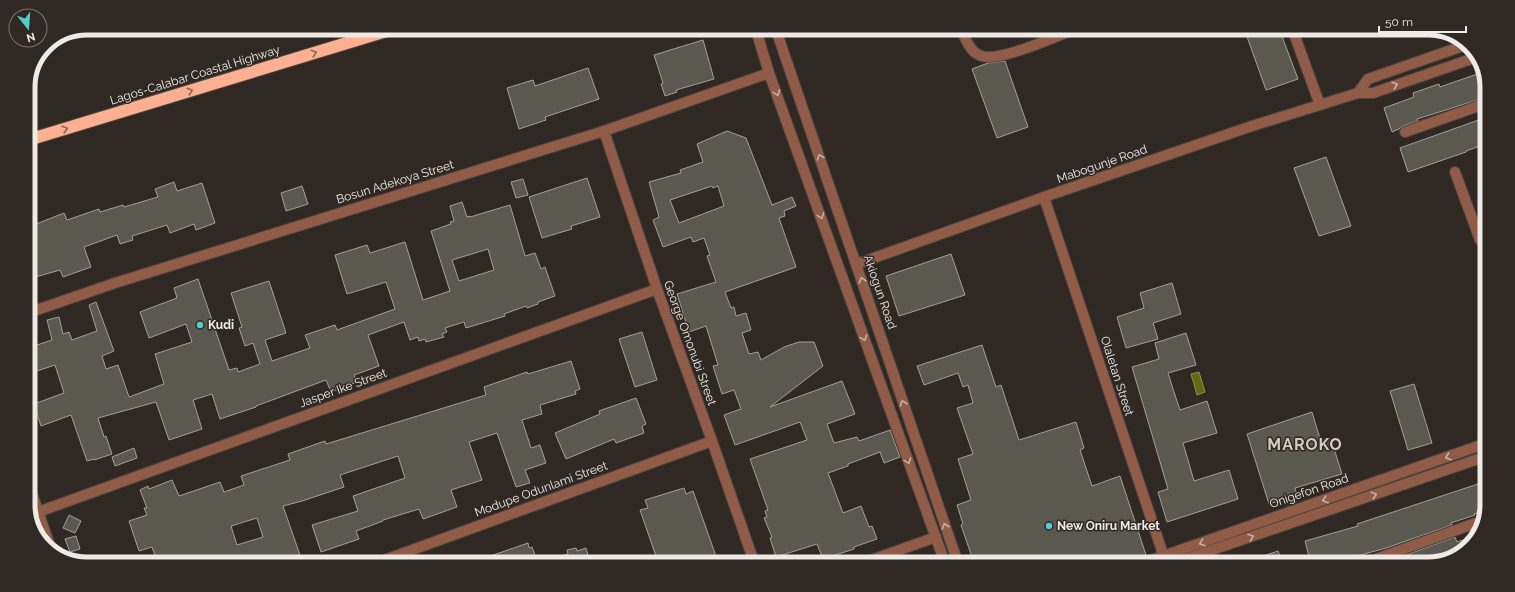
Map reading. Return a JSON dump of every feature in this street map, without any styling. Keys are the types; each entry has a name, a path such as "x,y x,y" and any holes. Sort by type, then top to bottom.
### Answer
{"highway":[{"name":"Lagos-Calabar Coastal Highway","path":"35,138 373,35"}],"street":[{"path":"758,35 769,73 943,557"},
{"name":"Akiogun Road","path":"778,35 956,557"},
{"path":"964,35 971,48 979,55 990,58 1003,56 1060,35"},
{"path":"1294,35 1320,105"},
{"path":"1358,93 1368,79 1461,47"},
{"name":"Mabogunje Road","path":"857,264 1044,197 1320,105 1358,93 1374,93 1472,59"},
{"name":"Bosun Adekoya Street","path":"35,311 115,283 604,131 769,73"},
{"path":"1405,132 1480,105"},
{"name":"George Omonubi Street","path":"604,131 657,289 752,557"},
{"path":"1455,172 1480,240"},
{"name":"Olaletan Street","path":"1044,197 1164,557"},
{"name":"Jasper Ike Street","path":"38,512 657,289"},
{"name":"Modupe Odunlami Street","path":"393,557 712,441"},
{"name":"Onigefon Road","path":"1173,557 1480,445"},
{"name":"Onigefon Road","path":"1192,557 1480,458"},
{"path":"35,503 41,530"},
{"path":"1381,557 1477,523"},
{"path":"880,557 936,537"}],"shaded area":[{"path":"1199,372 1205,392 1197,395 1191,374"},
{"path":"650,553 651,557 638,557"}],"building":[{"path":"1246,35 1282,35 1298,79 1266,90"},
{"path":"703,40 714,79 676,90 677,92 665,96 661,84 663,83 654,55"},
{"path":"1005,61 1028,127 997,138 972,69 988,63"},
{"path":"588,68 599,99 545,117 546,120 519,129 507,88 533,80 535,86"},
{"path":"1478,74 1480,84 1480,99 1417,119 1418,121 1403,126 1392,132 1384,108 1414,97 1413,93 1439,84 1440,87"},
{"path":"1480,119 1480,146 1466,152 1408,172 1400,148"},
{"path":"727,131 746,138 772,205 792,197 796,206 784,211 785,216 779,218 796,267 725,292 731,308 734,307 736,316 746,313 751,330 742,333 749,354 758,352 761,360 784,347 799,342 814,342 823,366 770,407 842,381 855,414 827,424 834,443 857,437 859,441 890,430 900,457 884,463 880,452 828,473 843,513 861,506 869,527 872,526 877,539 854,547 854,549 829,557 822,557 817,544 776,557 770,538 772,537 764,518 767,517 765,511 768,510 750,459 807,440 800,422 735,445 724,415 741,409 734,390 722,394 713,366 718,365 706,326 689,332 677,294 716,282 707,256 710,255 704,238 693,242 691,237 663,247 653,220 659,217 649,182 681,173 680,170 703,162 697,144","holes":["712,186 713,188 718,186 724,206 679,223 670,200"]},
{"path":"1326,157 1351,226 1319,236 1294,168"},
{"path":"587,178 600,217 571,226 572,229 542,238 529,197"},
{"path":"523,179 528,195 516,198 511,182"},
{"path":"174,182 177,191 202,183 215,223 196,230 194,224 170,233 167,225 132,236 133,240 120,244 117,235 84,247 91,267 63,277 60,270 35,277 35,224 64,213 67,220 99,209 100,212 158,197 155,189"},
{"path":"302,186 308,204 286,211 281,193"},
{"path":"462,202 467,217 510,205 525,256 535,253 541,269 545,267 555,296 527,308 526,306 504,314 505,316 466,328 464,322 445,328 447,332 442,334 444,337 426,342 425,339 419,341 418,337 410,340 404,322 368,335 379,366 354,375 357,382 331,392 326,380 220,419 212,394 193,400 202,429 169,440 156,402 98,418 104,437 106,436 112,454 94,460 87,461 71,415 41,426 35,404 64,393 55,365 35,372 35,346 52,340 47,320 59,317 63,334 69,332 72,340 97,331 89,305 96,302 114,351 102,356 106,369 118,365 129,397 164,384 155,354 192,342 186,324 149,338 140,312 177,298 174,288 198,279 229,370 237,368 238,372 260,364 253,343 245,346 239,328 242,327 231,293 269,281 286,333 265,340 272,361 310,348 305,335 335,325 337,330 395,309 386,282 347,294 335,255 367,245 370,253 405,242 423,300 450,291 431,231 451,224 450,222 454,221 450,206","holes":["488,249 494,270 459,281 452,260"]},
{"path":"951,254 965,295 899,316 886,276"},
{"path":"1172,283 1181,314 1153,323 1158,339 1126,348 1117,317 1144,308 1140,293"},
{"path":"642,332 657,380 635,387 619,339"},
{"path":"1186,333 1196,365 1168,373 1180,410 1207,401 1217,433 1183,443 1194,481 1229,470 1238,499 1167,522 1158,492 1168,489 1132,367 1159,359 1155,343"},
{"path":"982,345 996,387 1001,385 1019,440 1076,422 1084,448 1080,450 1092,486 1120,476 1146,555 1140,557 972,557 961,525 963,524 957,505 971,500 958,459 973,454 957,408 973,403 968,385 963,387 958,373 924,385 917,366"},
{"path":"571,361 580,389 575,391 576,394 540,405 542,414 522,420 531,448 540,445 546,463 525,470 530,483 516,487 497,433 469,442 482,480 451,490 457,507 423,519 419,509 383,520 356,531 359,539 321,552 312,525 358,511 353,496 405,478 398,456 340,475 344,487 283,506 301,557 156,557 152,547 139,551 129,521 147,515 144,508 147,508 140,490 148,486 149,489 172,480 179,496 220,482 224,492 244,485 241,476 290,460 288,454 325,441 326,444 486,395 484,387 527,372 528,374","holes":["257,518 263,537 237,545 231,526"]},
{"path":"1414,384 1432,443 1408,450 1390,391"},
{"path":"636,398 646,424 642,426 644,433 616,443 614,439 566,459 555,433 600,414 599,411"},
{"path":"1312,412 1321,442 1331,439 1342,474 1295,488 1297,495 1269,504 1247,434"},
{"path":"134,448 137,458 115,466 112,457"},
{"path":"1480,483 1480,512 1451,523 1452,525 1357,557 1309,557 1305,541 1358,526 1357,524"},
{"path":"684,488 686,494 693,491 716,557 656,557 640,510 648,508 645,500"},
{"path":"69,515 81,521 75,533 63,528"},
{"path":"76,536 80,549 70,552 65,539"},
{"path":"1455,537 1457,542 1468,538 1451,552 1435,557 1400,557"},
{"path":"528,543 529,548 532,547 535,555 533,557 488,557"},
{"path":"576,548 577,551 586,548 589,557 558,557 568,554 567,550"},
{"path":"1278,551 1280,557 1260,557"}],"place":[{"name":"Kudi","path":"200,325"},
{"name":"New Oniru Market","path":"1049,526"}],"district":[{"name":"MAROKO","path":"1305,444"}]}
